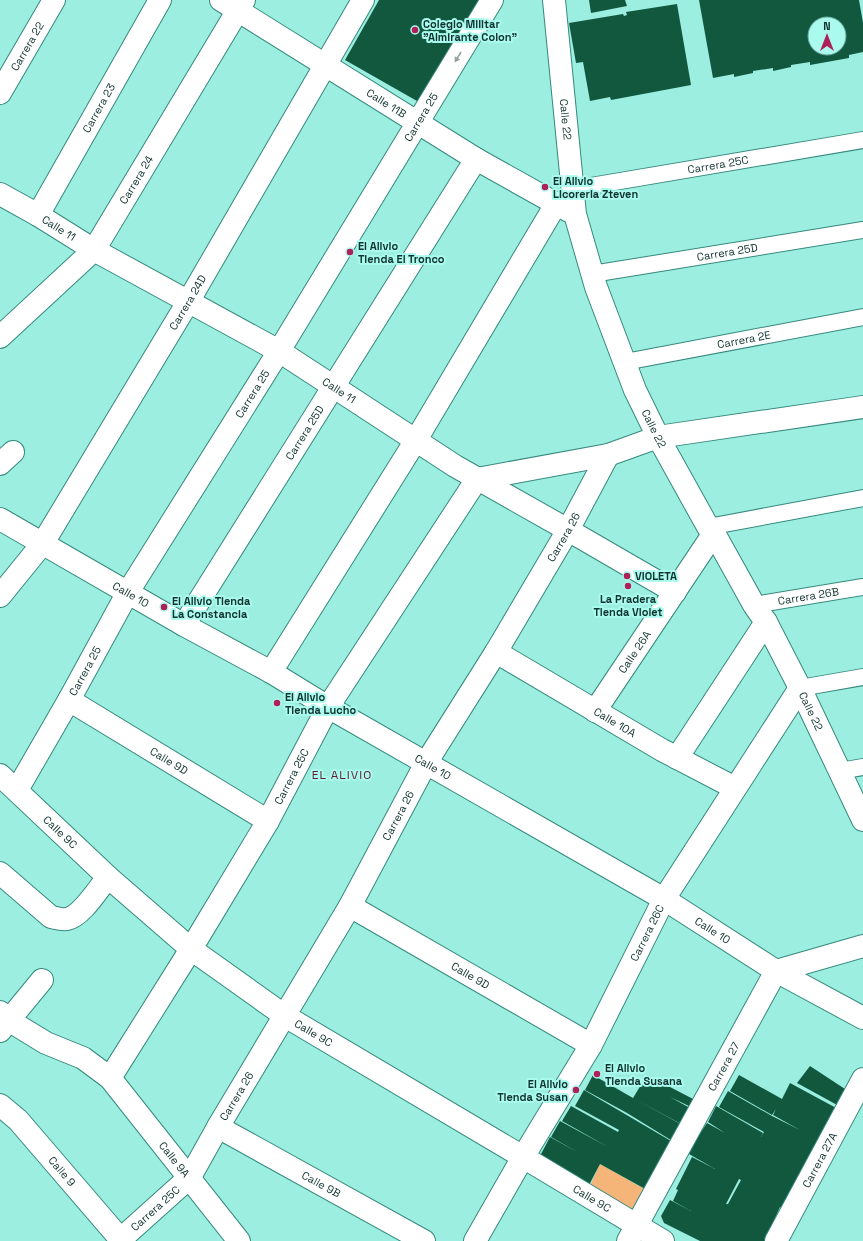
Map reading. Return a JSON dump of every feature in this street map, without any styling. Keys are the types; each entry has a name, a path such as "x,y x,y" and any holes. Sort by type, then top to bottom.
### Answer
{"street":[{"name":"Carrera 22","path":"0,93 54,0"},
{"name":"Carrera 23","path":"38,215 160,0"},
{"name":"Carrera 24D","path":"0,596 43,543 188,302 362,0"},
{"name":"Carrera 25","path":"17,790 69,700 128,592 278,352 492,0"},
{"name":"Calle 22","path":"554,0 575,214 596,287 635,390 658,438 760,613 800,688 863,820"},
{"name":"Calle 11B","path":"235,4 324,64 476,159 575,214"},
{"name":"Carrera 24","path":"0,337 94,250 235,4"},
{"name":"Carrera 25C","path":"573,189 863,140"},
{"name":"Carrera 25D","path":"184,624 476,159"},
{"name":"Calle 11","path":"3,201 38,215 94,250 278,352 477,479 675,592"},
{"path":"271,672 416,440 556,204"},
{"name":"Carrera 25D","path":"592,274 863,230"},
{"name":"Carrera 2E","path":"625,362 863,317"},
{"path":"477,479 608,455 658,438 863,407"},
{"name":"Carrera 26","path":"190,1177 218,1127 350,906 426,763 496,652 568,530 608,455"},
{"name":"Carrera 25C","path":"110,1078 191,949 268,820 328,707 477,479"},
{"path":"711,530 863,498"},
{"name":"Calle 10","path":"0,520 271,672 328,707 664,899 776,971 863,1018"},
{"name":"Calle 26A","path":"595,711 675,592 711,530"},
{"name":"Carrera 26B","path":"760,613 863,587"},
{"path":"677,758 760,613"},
{"name":"Calle 10A","path":"496,652 677,758 735,788"},
{"path":"800,688 863,677"},
{"name":"Carrera 26C","path":"475,1241 523,1157 591,1045 664,899 800,688"},
{"name":"Calle 9D","path":"69,700 268,820"},
{"path":"840,771 863,767"},
{"name":"Calle 9C","path":"0,775 108,877 191,949 285,1016 523,1157 632,1233 663,1241"},
{"path":"0,873 51,918 67,919 77,915 108,877"},
{"name":"Calle 9D","path":"350,906 591,1045"},
{"path":"776,971 863,946"},
{"name":"Carrera 27","path":"632,1233 776,971"},
{"path":"42,980 3,1021 46,1043 83,1058 110,1078"},
{"name":"Calle 9A","path":"110,1078 190,1177 239,1241"},
{"name":"Carrera 27A","path":"776,1241 863,1079"},
{"name":"Calle 9","path":"0,1105 18,1120 121,1240"},
{"name":"Calle 9B","path":"218,1127 424,1241"},
{"name":"Carrera 25C","path":"121,1240 190,1177"}],"shaded area":[{"path":"600,1164 648,1191 636,1215 588,1190"}],"building":[{"name":"Colegio Militar \"Almirante Colon\"","path":"379,0 485,0 424,105 345,60"},
{"path":"589,0 625,0 627,6 591,13"},
{"path":"699,0 859,0 863,23 863,52 849,55 849,58 810,65 810,62 791,65 791,67 773,71 773,68 753,71 753,73 734,77 734,74 713,78"},
{"path":"677,4 691,85 611,100 610,97 590,101 583,62 576,63 569,23 623,14 624,16 627,15 626,12"},
{"path":"810,1066 848,1091 839,1106 797,1083"},
{"path":"593,1075 633,1098 647,1075 695,1100 691,1107 670,1097 690,1108 681,1124 635,1099 684,1126 674,1142 627,1113 585,1090"},
{"path":"739,1075 782,1099 790,1083 838,1109 784,1209 780,1207 771,1227 769,1241 700,1241 664,1223 661,1216 670,1200 691,1211 673,1201 678,1190 676,1189 692,1157 715,1169 689,1154 707,1123 725,1133 708,1122 716,1106 763,1133 761,1137 764,1132 719,1107 728,1091 772,1116 800,1130 773,1115 776,1109 772,1115 730,1091","holes":["739,1179 741,1180 728,1204 726,1204"]},
{"path":"584,1090 671,1141 647,1190 600,1164 588,1187 540,1156 550,1137 579,1153 551,1137 560,1121 608,1147 562,1121 571,1106 618,1132 619,1130 575,1106"}],"place":[{"name":"Colegio Militar \"Almirante Colon\"","path":"415,30"},
{"name":"El Alivio Licoreria Zteven","path":"545,187"},
{"name":"El Alivio Tienda El Tronco","path":"350,252"},
{"name":"VIOLETA","path":"627,576"},
{"name":"La Pradera Tienda Violet","path":"628,586"},
{"name":"El Alivio Tienda La Constancia","path":"164,607"},
{"name":"El Alivio Tienda Lucho","path":"277,703"},
{"name":"El Alivio Tienda Susana","path":"597,1074"},
{"name":"El Alivio Tienda Susan","path":"576,1090"}],"district":[{"name":"EL ALIVIO","path":"342,775"}]}
